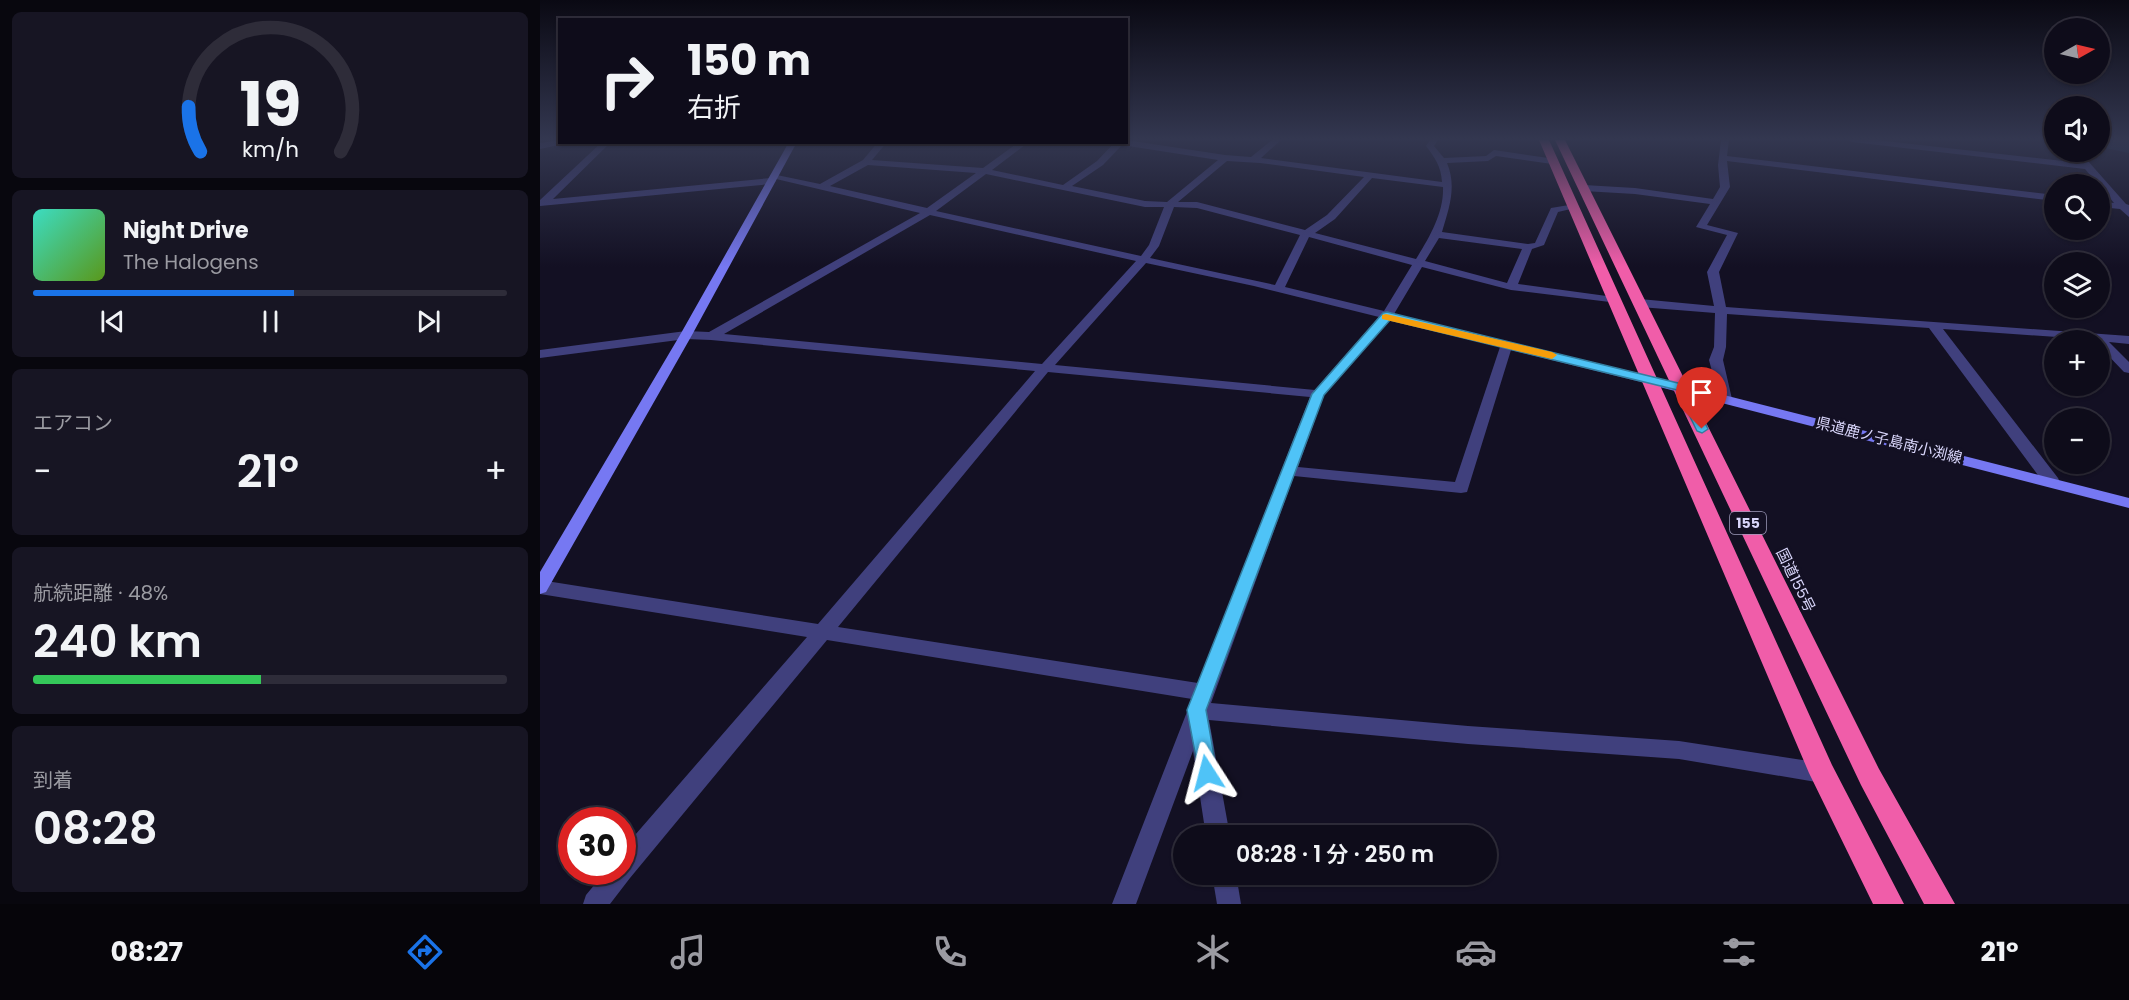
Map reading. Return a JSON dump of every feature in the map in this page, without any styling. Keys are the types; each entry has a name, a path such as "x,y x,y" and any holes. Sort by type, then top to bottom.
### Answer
{"highway":[{"name":"155","path":"1561,182 1822,773 1889,904"},
{"name":"国道155号","path":"1581,182 1870,777 1940,904"}],"street":[{"path":"541,204 564,182"},
{"path":"541,204 743,182"},
{"path":"771,182 540,587 824,632 1200,701 1468,735 1679,750 1822,773"},
{"path":"792,182 1278,289 1649,380"},
{"path":"821,187 830,182"},
{"path":"711,336 928,212 967,182"},
{"path":"1045,182 1145,204 1197,205 1511,288 1614,301"},
{"path":"1066,186 1072,182"},
{"path":"636,852 1045,368 1143,260 1154,246 1171,203 1196,182"},
{"path":"1278,289 1306,234 1331,217 1363,182"},
{"path":"1125,904 1318,394 1387,316 1436,234 1448,198 1448,185 1426,182"},
{"path":"1725,182 1725,187 1701,227 1733,233 1713,273 1721,311 1720,347 1716,360 1725,399"},
{"path":"1924,182 2044,197"},
{"path":"2101,182 2127,209"},
{"path":"1584,188 1635,191 1716,202"},
{"path":"1436,234 1528,247 1539,245 1554,210 1572,206"},
{"path":"2110,206 2127,209"},
{"path":"1511,288 1528,247"},
{"path":"1640,303 1721,311 2044,333"},
{"path":"1933,325 2052,482"},
{"path":"540,354 686,335 711,336 1318,394"},
{"path":"2110,338 2129,340"},
{"path":"1288,471 1461,488 1507,344"},
{"path":"2110,350 2129,369"},
{"name":"県道鹿ノ子島南小渕線","path":"1649,380 2129,503"},
{"path":"1200,701 1217,825"},
{"path":"595,904 610,885"},
{"path":"1226,885 1229,904"}],"slow traffic":[{"path":"1386,317 1552,355"}],"route":[{"path":"1207,773 1197,710 1318,394 1387,316 1682,388 1702,429"}]}
